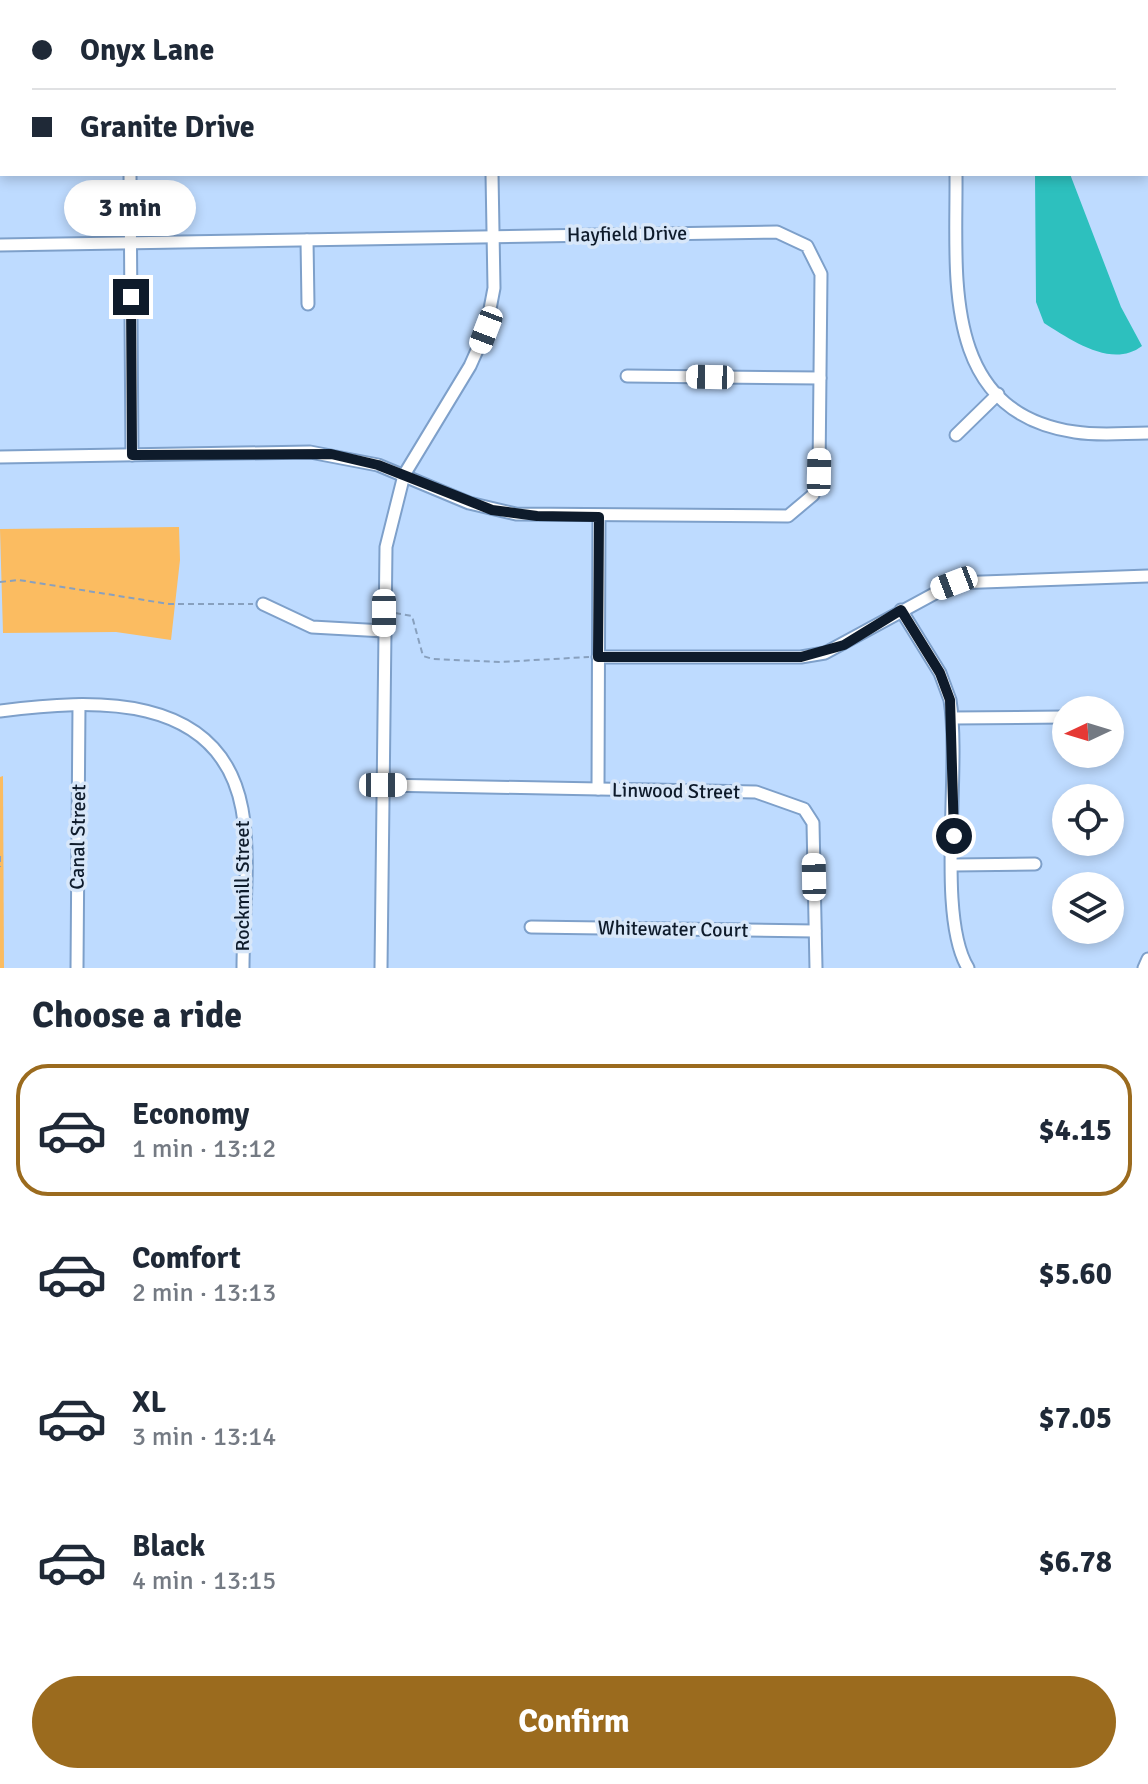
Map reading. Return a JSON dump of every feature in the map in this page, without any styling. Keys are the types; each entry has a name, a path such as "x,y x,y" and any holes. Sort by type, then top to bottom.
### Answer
{"street":[{"path":"130,176 132,455"},
{"path":"381,968 386,547 404,475 470,366 486,330 494,288 492,176"},
{"path":"956,176 959,319 968,351 989,385 1025,414 1054,427 1088,434 1148,433"},
{"name":"Hayfield Drive","path":"0,245 788,234 807,246 819,263 820,378 817,484 798,511 777,518 537,516 492,510 355,458 310,452 0,457"},
{"path":"307,240 308,304"},
{"path":"627,376 820,378"},
{"path":"956,435 998,394"},
{"path":"598,789 599,517"},
{"path":"598,657 801,657 844,645 935,590 964,582 1148,576"},
{"path":"263,604 312,627 384,631"},
{"path":"901,610 940,673 953,718 956,937 968,968"},
{"name":"Rockmill Street","path":"0,711 79,705 124,706 163,714 195,733 221,760 237,792 244,829 243,968"},
{"name":"Canal Street","path":"77,968 79,705"},
{"path":"953,718 1052,717"},
{"name":"Linwood Street","path":"383,785 756,792 804,809 813,823 816,968"},
{"path":"954,865 1035,864"},
{"name":"Whitewater Court","path":"531,927 815,931"},
{"path":"1144,968 1148,959"}],"path":[{"path":"0,582 19,580 169,604 263,604"},
{"path":"384,613 412,616 423,656 433,659 500,662 598,657"},
{"path":"0,856 0,867"}],"shaded area":[{"path":"1035,176 1071,176 1121,307 1142,346 1118,354 1092,350 1044,323 1036,302"},
{"path":"179,527 180,560 171,640 116,632 3,633 0,529"},
{"path":"3,776 4,968 0,968 0,777"}],"route":[{"path":"131,297 134,390 132,455 331,454 378,465 492,510 537,516 599,517 598,657 801,657 825,653 844,645 901,610 940,673 950,700 953,718 954,836"}]}
